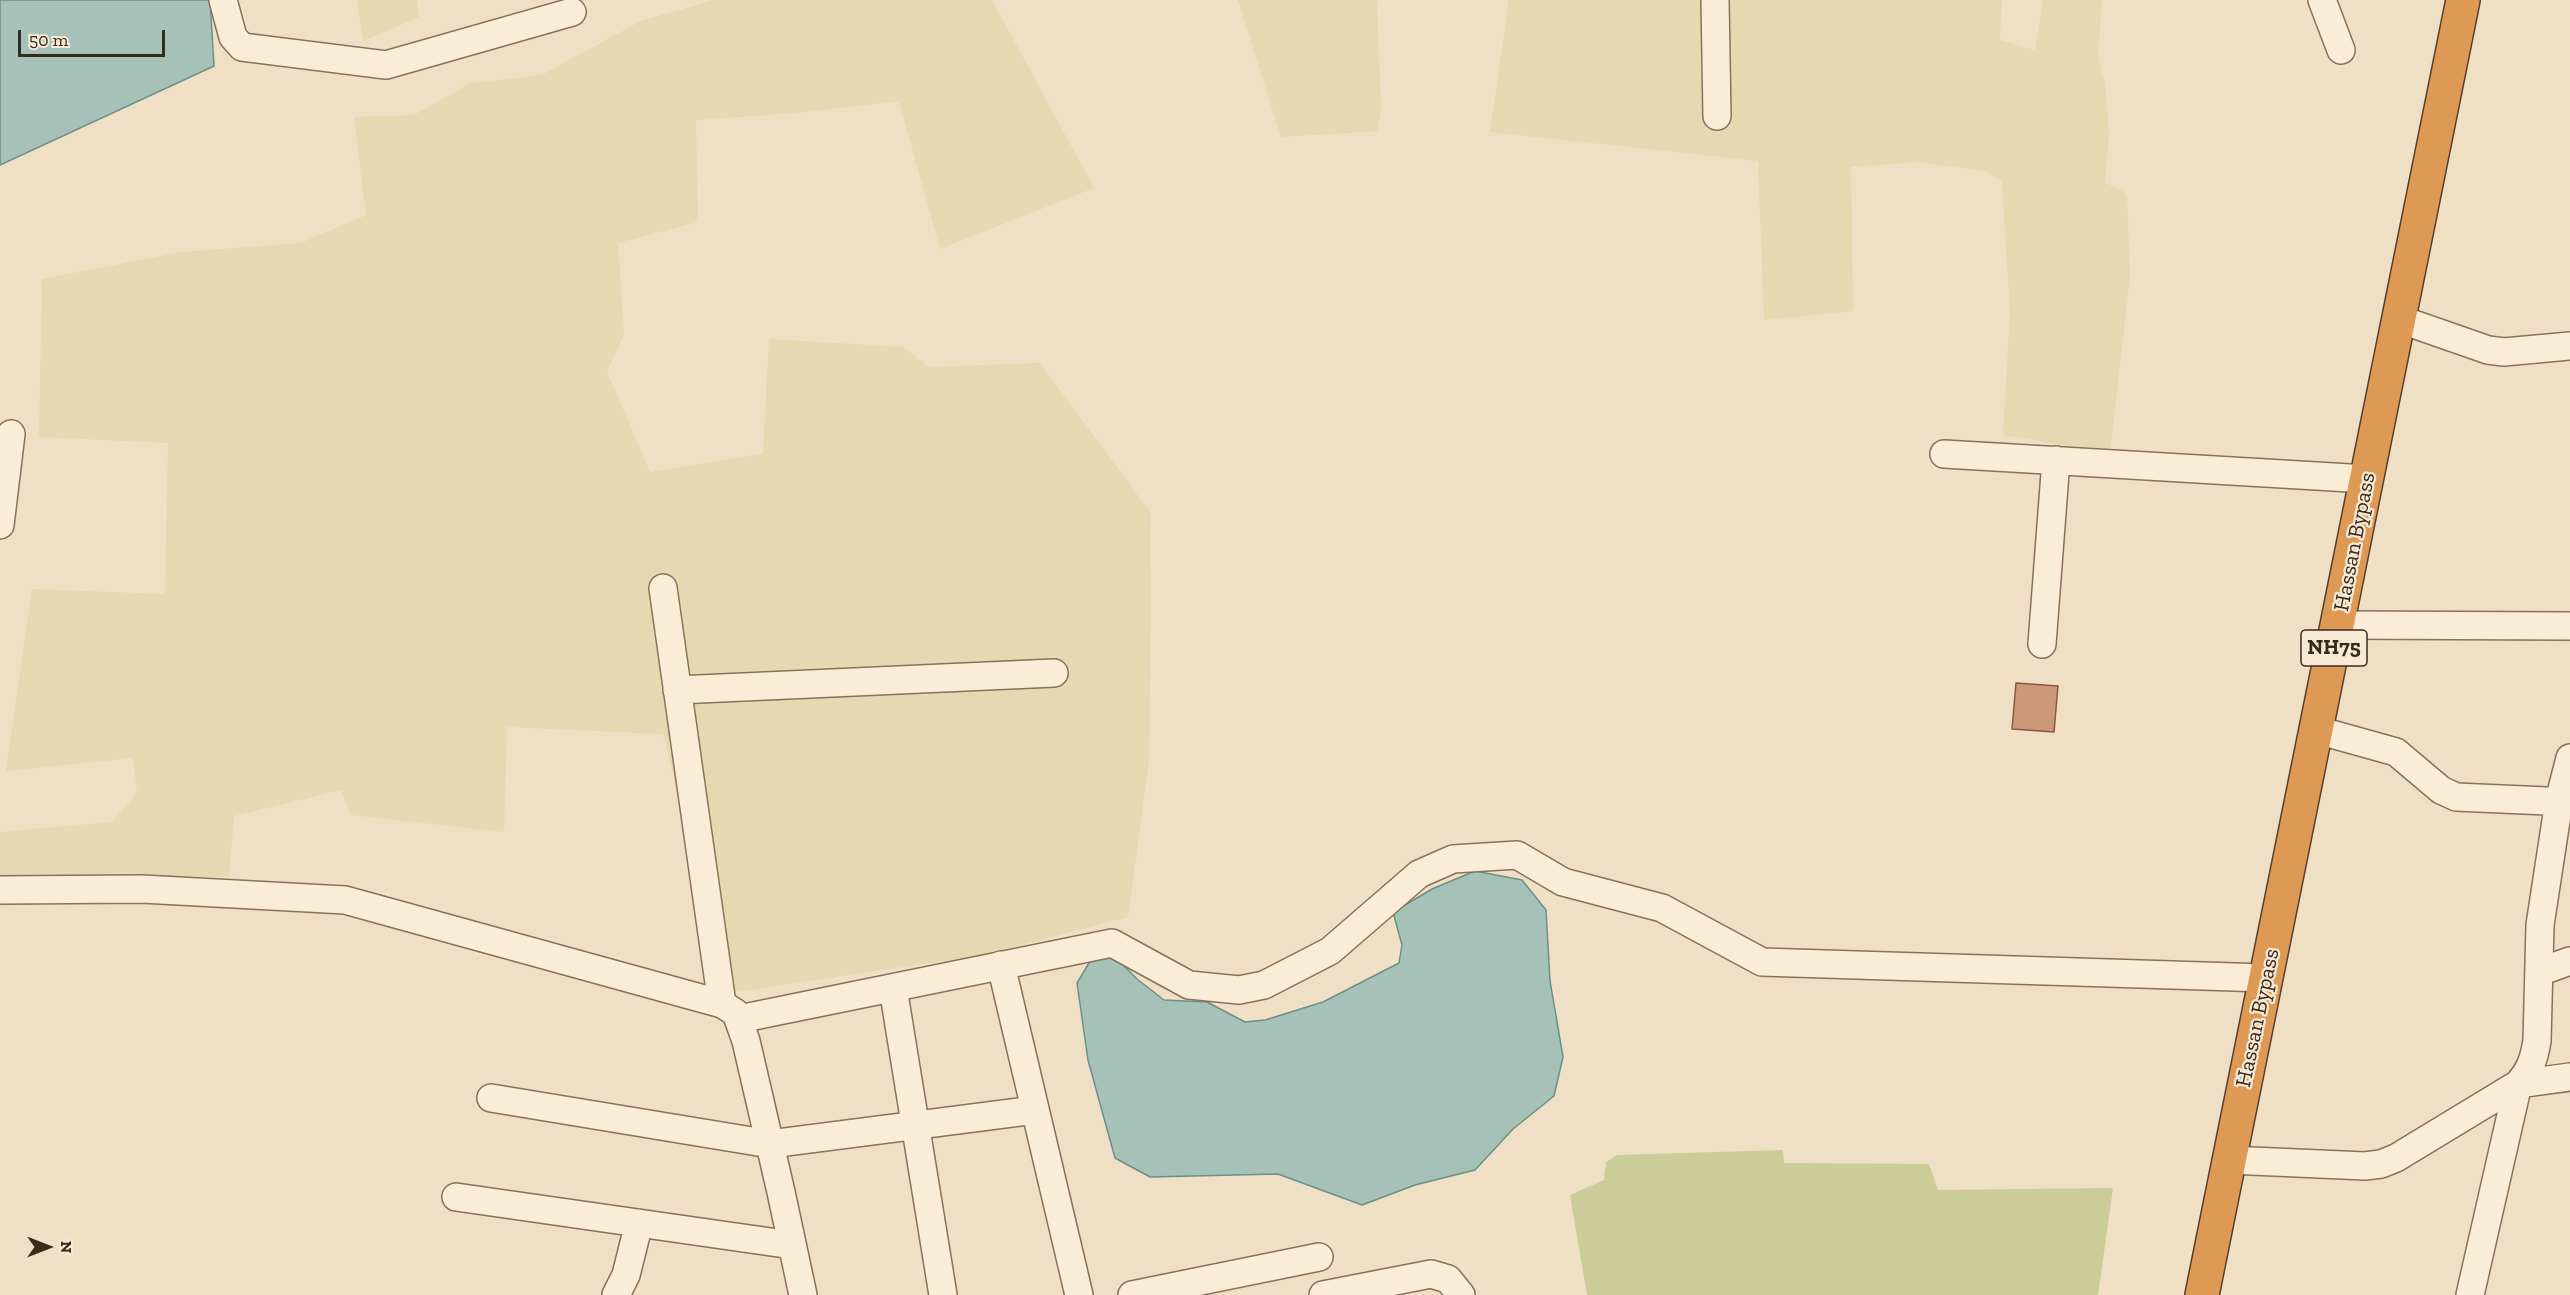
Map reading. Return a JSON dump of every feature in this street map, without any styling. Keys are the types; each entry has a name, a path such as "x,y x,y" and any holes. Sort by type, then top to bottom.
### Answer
{"highway":[{"name":"Hassan Bypass","path":"2202,1295 2463,0"}],"street":[{"path":"223,0 233,37 242,47 386,65 572,12"},
{"path":"1715,0 1717,116"},
{"path":"2322,0 2341,50"},
{"path":"2399,319 2488,350 2504,352 2570,346"},
{"path":"0,525 11,434"},
{"path":"1944,454 2367,479"},
{"path":"2042,645 2056,460"},
{"path":"663,588 677,690 730,1012 770,1144 803,1295"},
{"path":"2338,625 2570,626"},
{"path":"677,690 1054,673"},
{"path":"2317,730 2396,752 2441,790 2456,797 2564,802"},
{"path":"2229,1160 2365,1166 2381,1164 2396,1158 2518,1084 2527,1074 2534,1059 2537,1041 2540,925 2564,802 2570,758"},
{"path":"0,890 142,890 345,900 730,1012 893,988 1112,943 1190,985 1239,990 1264,985 1330,951 1419,874 1453,859 1517,855 1563,882 1662,908 1762,962 2266,978"},
{"path":"2539,972 2570,961"},
{"path":"1001,965 1078,1295"},
{"path":"893,988 943,1295"},
{"path":"2518,1084 2570,1077"},
{"path":"2470,1295 2518,1084"},
{"path":"491,1098 770,1144 1035,1110"},
{"path":"456,1197 792,1245"},
{"path":"616,1295 626,1275 639,1223"},
{"path":"1132,1295 1319,1257"},
{"path":"1323,1295 1431,1274 1448,1279 1461,1295"}],"shaded area":[{"path":"357,0 417,0 419,17 363,41"},
{"path":"714,0 992,0 1094,188 940,249 899,101 796,113 696,120 698,222 618,243 624,334 607,372 650,472 763,454 769,339 903,347 929,367 1040,363 1150,512 1149,761 1128,917 983,955 729,993 663,734 507,727 504,832 351,815 341,790 234,816 229,877 0,875 0,832 112,822 137,793 133,758 6,771 32,589 165,594 168,443 39,437 42,279 182,252 301,243 366,215 354,117 414,115 471,83 542,75 641,21"},
{"path":"1238,0 1377,0 1381,109 1377,131 1281,137"},
{"path":"1509,0 2002,0 2000,40 2035,50 2043,0 2102,0 2098,54 2105,84 2109,132 2105,182 2127,194 2130,276 2110,453 2003,435 2010,311 2002,182 1985,171 1917,162 1851,167 1853,311 1764,320 1758,161 1490,132"}],"green space":[{"path":"1783,1150 1784,1163 1929,1164 1938,1190 2113,1188 2098,1295 1587,1295 1570,1195 1604,1180 1606,1162 1617,1155"}],"water":[{"path":"0,0 210,0 214,66 0,165"},
{"path":"1475,871 1522,880 1546,910 1550,981 1563,1057 1554,1096 1513,1129 1475,1170 1415,1185 1362,1205 1278,1174 1150,1177 1115,1158 1088,1060 1077,983 1095,953 1109,951 1137,979 1164,1000 1207,1002 1245,1022 1265,1020 1323,1002 1399,963 1402,945 1393,912 1432,889"}],"building":[{"path":"2016,683 2058,686 2054,732 2012,729"}]}
